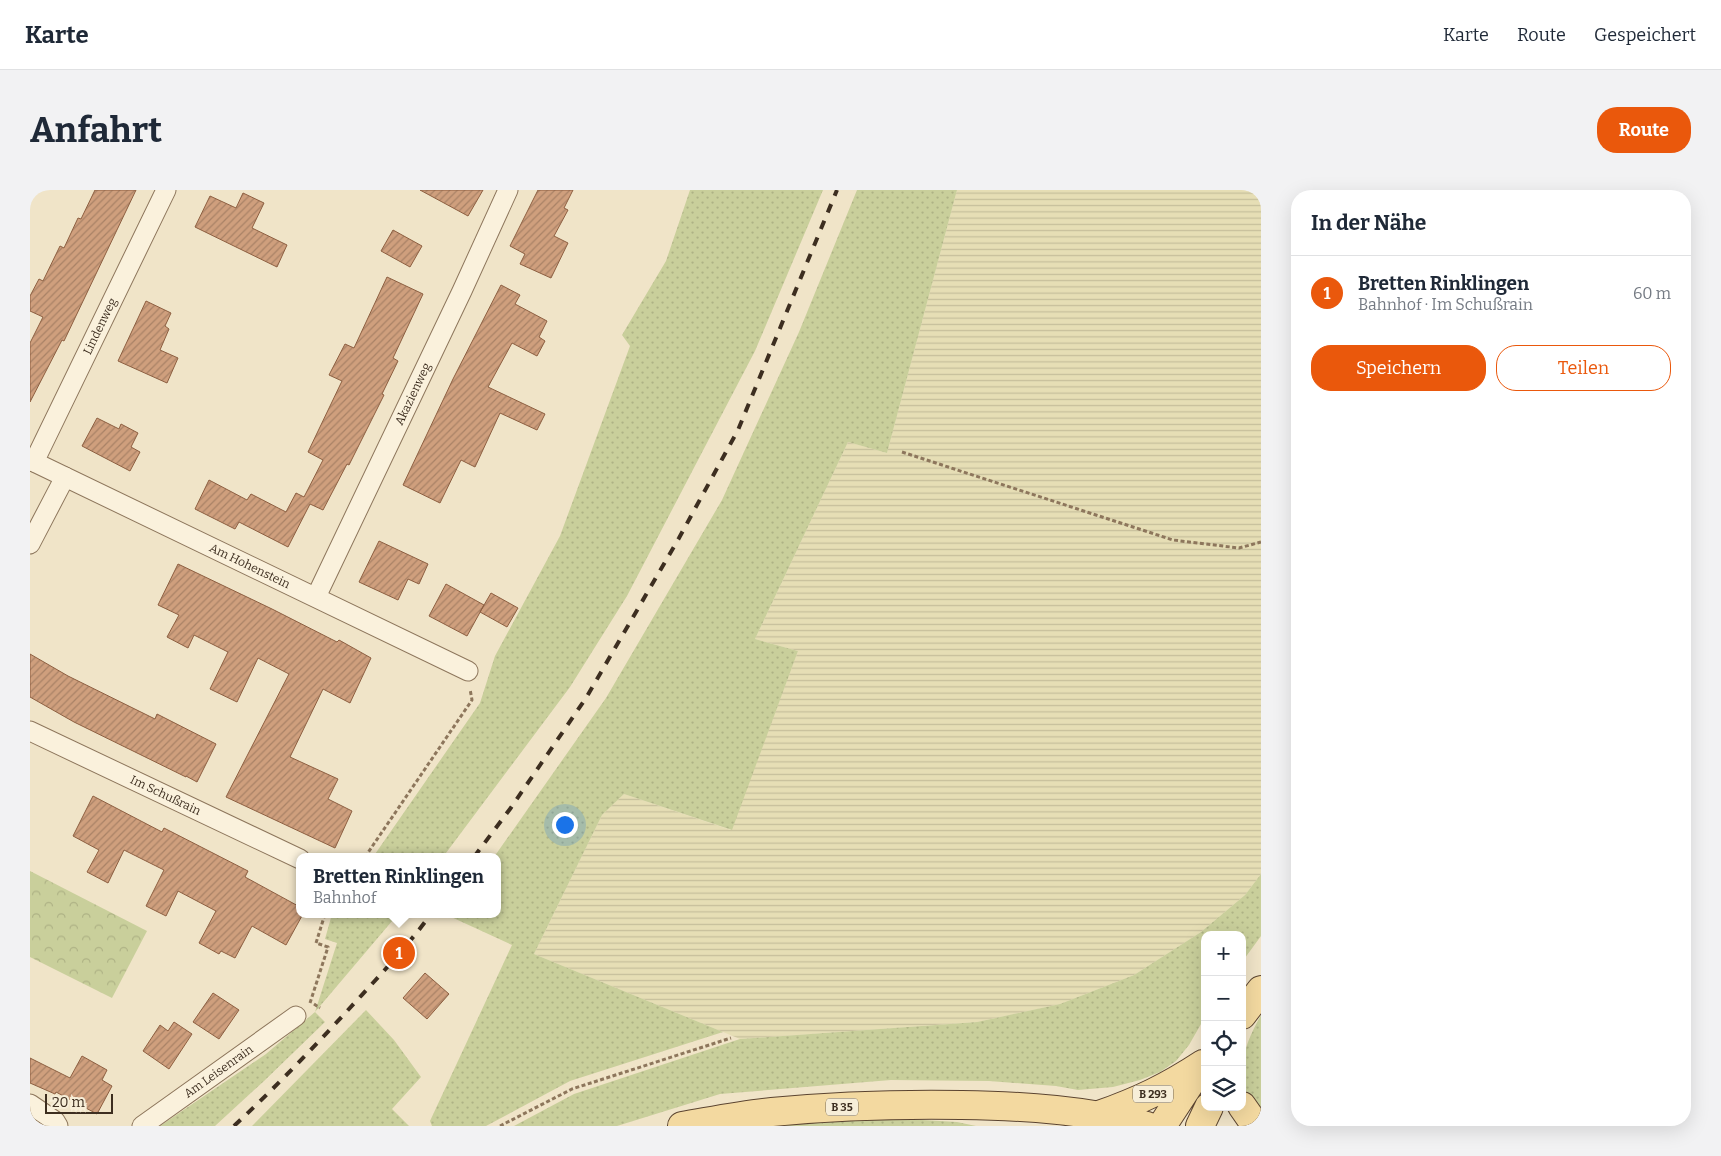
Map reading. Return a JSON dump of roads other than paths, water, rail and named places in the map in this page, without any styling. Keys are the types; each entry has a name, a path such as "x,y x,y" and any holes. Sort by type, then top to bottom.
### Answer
{"main road":[{"path":"1245,1021 1252,1002"},
{"name":"B 293","path":"1099,1115 1156,1092 1176,1082 1201,1065"},
{"name":"B 293","path":"1162,1126 1202,1066"},
{"name":"B 35","path":"682,1126 771,1112 894,1104 1012,1106 1099,1115 1147,1126"},
{"path":"1200,1126 1207,1111"},
{"path":"1246,1111 1256,1126"}],"street":[{"name":"Lindenweg","path":"32,461 166,190"},
{"name":"Akazienweg","path":"316,598 508,190"},
{"name":"Am Hohenstein","path":"32,461 468,671"},
{"path":"30,544 65,477"},
{"name":"Im Schußrain","path":"30,732 296,857"},
{"name":"Am Leisenrain","path":"142,1126 296,1016"},
{"path":"30,1104 55,1121 58,1126"}],"railway":[{"path":"477,853 510,809 586,698 679,538 738,430 837,190"},
{"path":"234,1126 329,1031 396,957 428,918"}],"place":[{"name":"Bretten Rinklingen","path":"399,953"}]}
